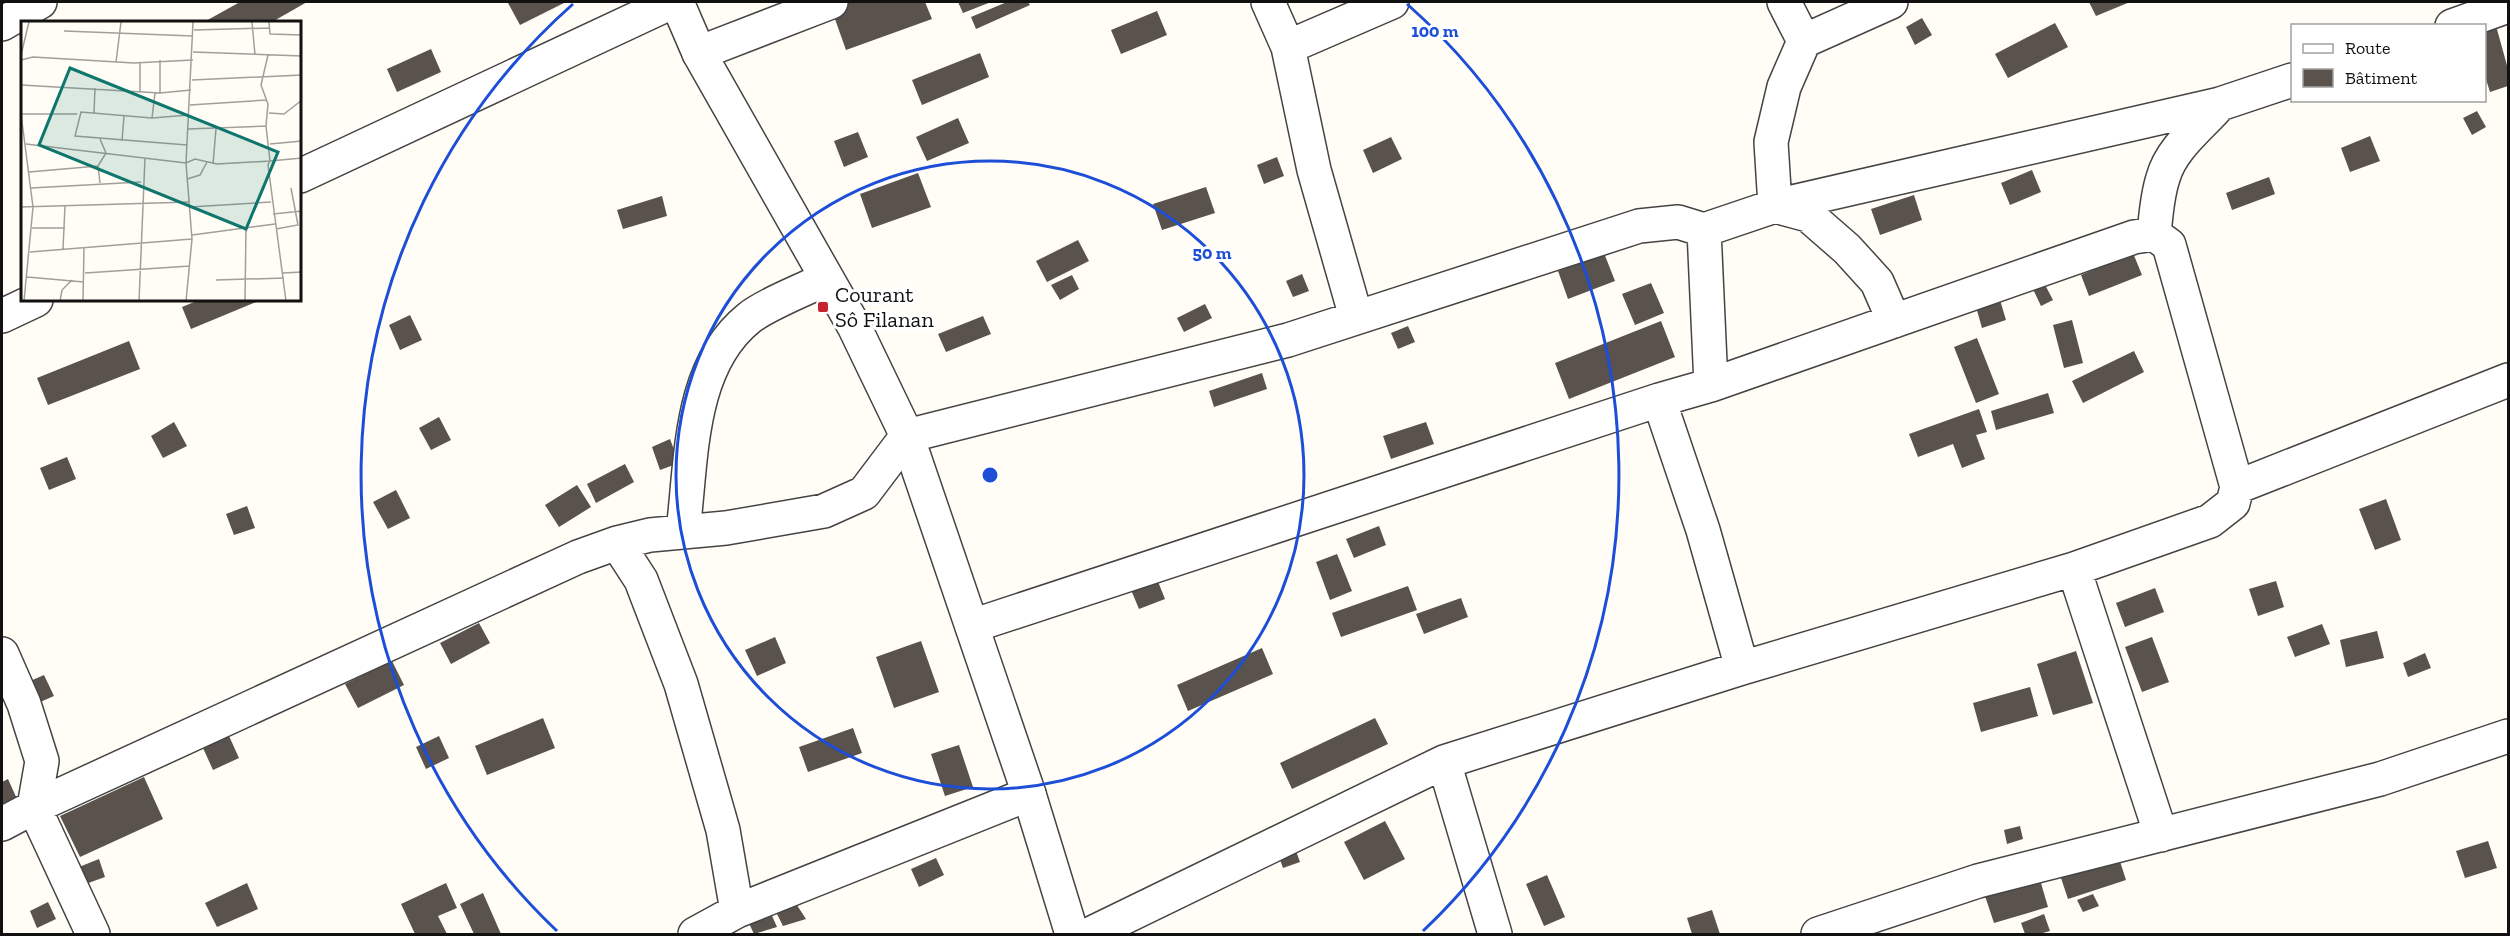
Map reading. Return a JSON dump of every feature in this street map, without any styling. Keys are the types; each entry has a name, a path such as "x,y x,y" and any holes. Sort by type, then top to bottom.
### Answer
{"street":[{"path":"302,175 675,2 699,53 854,326 907,436 1029,794 1072,934"},
{"path":"699,53 831,2"},
{"path":"1268,2 1288,47 1314,170 1356,317"},
{"path":"1288,47 1392,2"},
{"path":"1784,2 1804,40"},
{"path":"1775,206 1771,142 1784,87 1804,40 1891,2"},
{"path":"2458,24 2508,6"},
{"path":"2,824 34,807 578,557 617,543 650,535 726,528 824,511 864,493 907,436 1288,340 1639,226 1678,222 1704,230 1775,206 2220,104 2291,80"},
{"path":"2154,234 2157,202 2163,175 2177,150 2220,104"},
{"path":"1775,206 1808,215 1846,249 1877,282 1894,321"},
{"path":"1704,230 1711,385"},
{"path":"972,626 1659,400 1711,385 2134,237 2154,234 2169,245 2237,487 2233,503 2210,521 2074,569 1742,668 1444,762 1090,934"},
{"path":"683,531 698,403 710,366 727,340 750,317 826,279"},
{"path":"2,316 32,302"},
{"path":"2237,487 2508,381"},
{"path":"1659,400 1673,446 1704,530 1742,668"},
{"path":"617,543 640,580 681,684 723,830 737,911"},
{"path":"2074,569 2161,835"},
{"path":"2,654 24,704 42,761 34,807 93,934"},
{"path":"1818,934 1978,882 2380,779 2508,736"},
{"path":"1444,762 1495,934"},
{"path":"695,934 737,911 1029,794"}],"building":[{"path":"240,2 307,2 274,21 206,21"},
{"path":"566,2 520,25 508,3"},
{"path":"838,2 925,2 932,19 846,50 830,5"},
{"path":"958,2 991,2 963,13"},
{"path":"1007,2 1028,2 1030,5 976,29 971,17"},
{"path":"2089,2 2130,2 2096,16"},
{"path":"1157,11 1167,35 1121,54 1111,30"},
{"path":"2493,15 2508,69 2508,86 2490,92 2486,79 2486,24"},
{"path":"1922,18 1932,35 1915,45 1906,27"},
{"path":"2055,23 2068,47 2008,78 1995,54"},
{"path":"431,49 441,72 397,92 387,69"},
{"path":"980,53 989,77 922,105 912,80"},
{"path":"2477,111 2486,127 2472,135 2463,118"},
{"path":"958,118 969,143 927,161 916,137"},
{"path":"858,132 868,157 844,167 834,141"},
{"path":"2370,136 2380,161 2350,172 2341,148"},
{"path":"1391,137 1402,159 1373,173 1363,150"},
{"path":"1277,157 1284,176 1264,184 1257,165"},
{"path":"2032,170 2041,192 2010,205 2001,183"},
{"path":"918,173 931,207 872,228 860,194"},
{"path":"2269,177 2275,194 2232,210 2226,193"},
{"path":"1206,187 1215,213 1162,230 1153,204"},
{"path":"1914,195 1922,220 1880,235 1871,209"},
{"path":"662,196 667,216 623,229 617,210"},
{"path":"1078,240 1089,261 1047,282 1036,261"},
{"path":"1604,253 1615,281 1568,299 1558,271"},
{"path":"2133,253 2142,275 2089,296 2081,275"},
{"path":"1302,274 1309,291 1293,297 1286,281"},
{"path":"1072,275 1079,289 1060,300 1051,285"},
{"path":"2042,279 2053,300 2041,306 2031,285"},
{"path":"1651,283 1664,313 1635,325 1622,294"},
{"path":"2000,300 2006,320 1982,328 1976,307"},
{"path":"194,302 256,302 191,329 182,307"},
{"path":"1205,304 1212,318 1184,332 1177,318"},
{"path":"410,315 422,340 400,350 389,325"},
{"path":"983,316 991,334 946,352 938,334"},
{"path":"2072,320 2083,363 2064,368 2053,325"},
{"path":"1661,321 1675,357 1569,399 1555,363"},
{"path":"1408,326 1415,342 1398,349 1391,333"},
{"path":"1977,338 1999,394 1976,403 1954,347"},
{"path":"129,341 140,369 48,405 37,378"},
{"path":"2134,351 2144,372 2083,403 2072,381"},
{"path":"1262,373 1267,389 1214,407 1209,391"},
{"path":"2048,393 2054,413 1996,430 1991,411"},
{"path":"1979,409 1987,432 1976,435 1985,459 1962,468 1953,444 1918,457 1909,434"},
{"path":"439,417 451,440 431,450 419,428"},
{"path":"174,422 187,446 163,458 151,436"},
{"path":"1426,422 1434,444 1391,459 1383,436"},
{"path":"670,439 679,463 660,470 652,447"},
{"path":"67,457 76,479 49,490 40,468"},
{"path":"625,464 634,482 596,503 587,484"},
{"path":"577,485 591,507 559,527 545,505"},
{"path":"396,490 410,518 388,529 373,502"},
{"path":"2386,499 2401,540 2375,550 2359,509"},
{"path":"247,506 255,528 234,535 226,514"},
{"path":"1379,526 1386,545 1354,558 1346,539"},
{"path":"1337,554 1352,591 1330,600 1316,562"},
{"path":"1155,574 1165,599 1139,609 1129,585"},
{"path":"2276,581 2284,607 2258,616 2249,589"},
{"path":"1408,586 1417,610 1341,637 1332,613"},
{"path":"2155,588 2164,612 2125,627 2116,603"},
{"path":"1461,598 1468,617 1424,634 1416,614"},
{"path":"479,623 490,643 451,664 440,643"},
{"path":"2322,624 2330,644 2295,657 2287,637"},
{"path":"2377,631 2384,658 2346,667 2340,640"},
{"path":"775,637 786,663 757,676 745,650"},
{"path":"2152,637 2169,682 2142,692 2125,647"},
{"path":"921,641 939,692 894,708 876,657"},
{"path":"1262,648 1273,674 1188,711 1177,685"},
{"path":"2076,651 2093,703 2053,715 2037,664"},
{"path":"2425,653 2431,668 2408,677 2403,663"},
{"path":"392,661 404,685 358,708 345,684"},
{"path":"44,675 54,696 31,706 21,685"},
{"path":"2030,687 2038,716 1981,732 1973,703"},
{"path":"543,718 555,748 487,775 475,746"},
{"path":"1375,718 1388,744 1292,789 1280,763"},
{"path":"853,728 862,753 808,772 799,747"},
{"path":"229,736 239,758 213,770 203,748"},
{"path":"439,736 449,758 426,769 416,747"},
{"path":"959,745 973,787 945,796 931,754"},
{"path":"144,777 163,819 80,857 60,816"},
{"path":"8,779 17,799 2,806 2,782"},
{"path":"1385,821 1405,859 1364,880 1344,842"},
{"path":"2020,826 2023,839 2007,844 2004,830"},
{"path":"2488,841 2497,868 2465,878 2456,851"},
{"path":"1295,848 1300,862 1283,868 1278,854"},
{"path":"2117,852 2126,880 2068,899 2059,872"},
{"path":"936,858 944,875 919,887 911,869"},
{"path":"99,859 105,877 80,886 74,869"},
{"path":"2038,873 2048,907 1994,923 1983,890"},
{"path":"1547,875 1565,917 1544,926 1526,884"},
{"path":"247,883 258,909 217,927 205,903"},
{"path":"446,883 457,908 438,916 447,934 415,934 401,904"},
{"path":"483,893 501,934 474,934 460,904"},
{"path":"2093,894 2099,906 2083,912 2077,900"},
{"path":"791,896 806,919 783,926 773,906"},
{"path":"48,902 56,919 37,928 30,911"},
{"path":"769,909 777,927 754,934 747,919"},
{"path":"1712,910 1720,934 1692,934 1687,918"},
{"path":"2044,914 2050,931 2025,934 2021,923"}],"place":[{"name":"Courant Sô Filanan","path":"823,307"}]}
